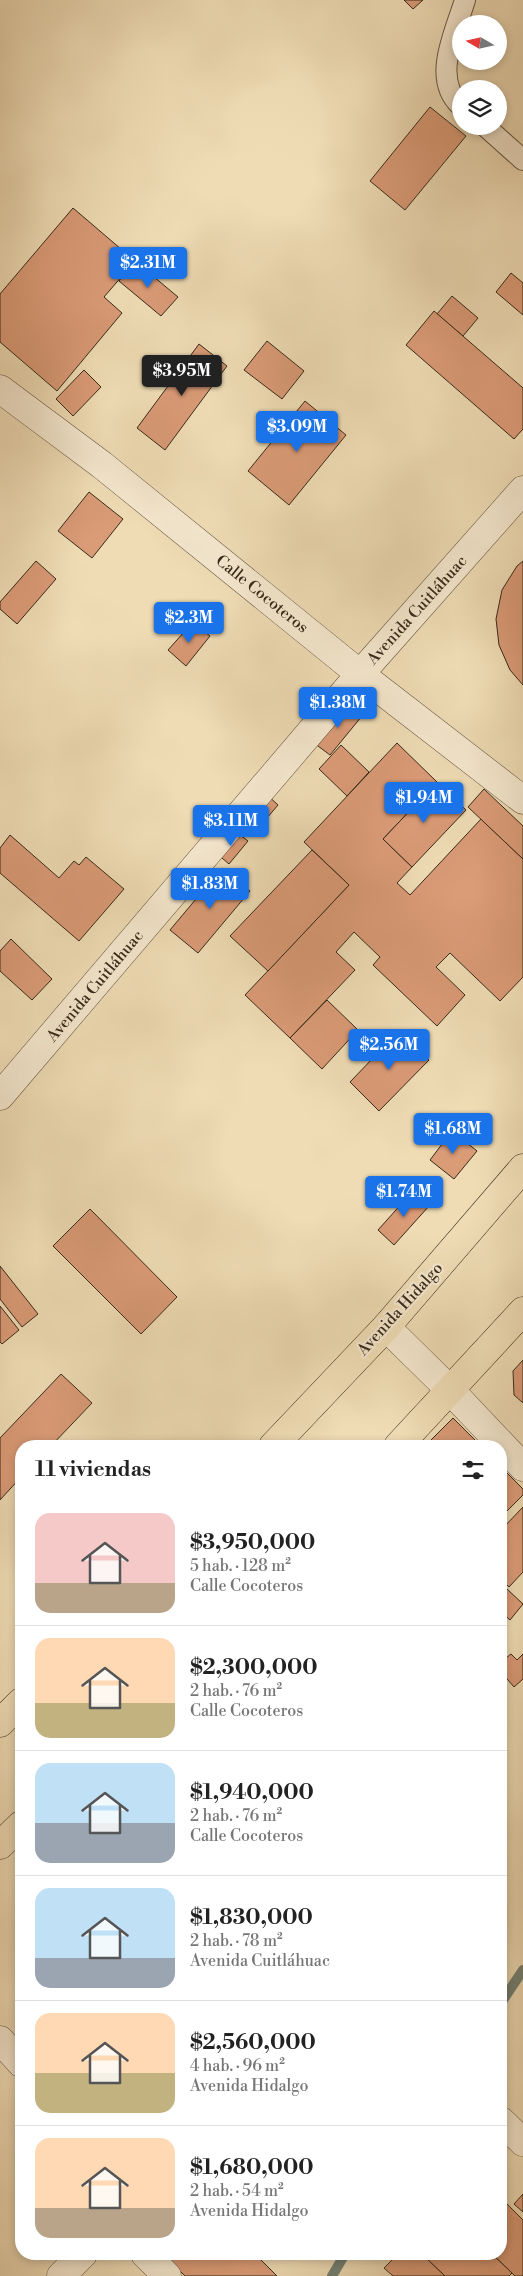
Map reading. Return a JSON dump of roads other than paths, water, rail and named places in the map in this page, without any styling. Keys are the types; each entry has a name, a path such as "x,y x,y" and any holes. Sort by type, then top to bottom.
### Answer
{"main road":[{"name":"Avenida Hidalgo","path":"279,1440 386,1328 523,1168"},
{"path":"404,1440 523,1311"},
{"path":"0,1723 15,1708"},
{"path":"0,1845 15,1831"}],"street":[{"path":"452,98 445,78 448,54 464,0"},
{"path":"495,135 523,160"},
{"name":"Calle Cocoteros","path":"0,389 102,465 360,674 523,800"},
{"name":"Avenida Cuitláhuac","path":"0,1096 360,674 523,490"},
{"path":"386,1328 450,1390 497,1440"},
{"path":"507,1450 523,1467"},
{"path":"0,2040 15,2056"},
{"path":"61,2276 77,2260"},
{"path":"151,2260 167,2276"}],"waterway":[{"path":"507,1994 523,1970"},
{"path":"332,2276 341,2260"}]}
